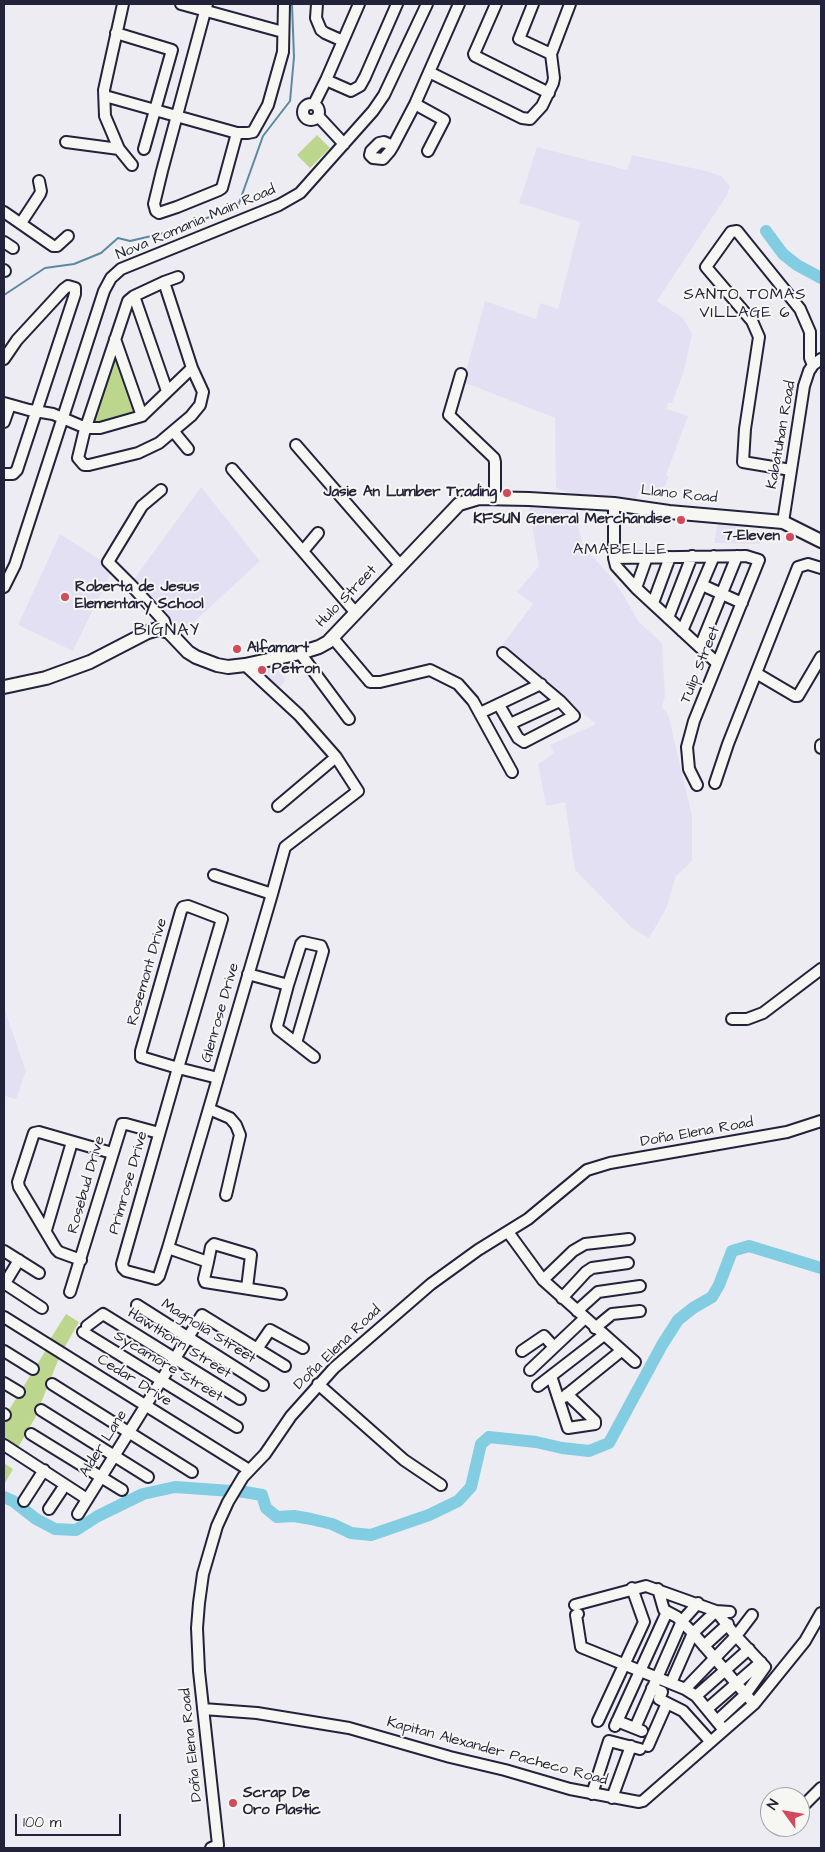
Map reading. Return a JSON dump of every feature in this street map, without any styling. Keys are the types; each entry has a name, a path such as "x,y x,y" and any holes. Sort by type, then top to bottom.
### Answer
{"main road":[{"name":"Hulo Street","path":"167,631 188,652 206,662 228,667 300,653 319,647 332,637 458,504 479,498 530,499"},
{"name":"Llano Road","path":"530,499 614,504 669,512 783,522 821,542"},
{"path":"4,687 46,678 90,662 154,630 164,629 167,631"}],"street":[{"path":"123,4 104,90 105,116 120,149 132,165"},
{"path":"181,4 207,7 283,32"},
{"path":"105,96 237,133 248,134 253,132 268,105 283,52 284,4"},
{"path":"317,4 316,18 321,30 342,41"},
{"path":"314,104 358,4"},
{"path":"326,80 350,91 360,86 397,4"},
{"name":"Nova Romania Main Road","path":"4,587 15,565 107,284 121,269 290,200 310,184 373,111 388,90 427,4"},
{"path":"393,146 459,4"},
{"path":"496,4 474,54 475,56 549,93"},
{"path":"533,4 518,39 551,54"},
{"path":"429,72 526,119 533,118 549,93 554,78 551,54 570,4"},
{"path":"207,7 154,204 156,211 159,213 220,190 237,133"},
{"path":"116,33 172,50 144,149"},
{"path":"314,104 305,106 303,114 309,120 318,116"},
{"path":"314,104 318,107 318,116 344,144"},
{"path":"414,104 444,120 428,151"},
{"path":"66,142 120,149"},
{"path":"21,223 40,194 39,181"},
{"path":"4,212 54,246 57,246 68,236"},
{"path":"791,470 743,462 745,429 759,337 752,321 706,267 731,232 737,231 800,309 810,332 810,358 817,362"},
{"path":"164,282 192,368 203,392 200,405 174,432 159,443 144,450 89,465 80,462 78,458 86,428 128,301 134,296 164,282 178,277"},
{"path":"4,359 17,340 66,287 71,286 75,288 75,294 16,473 4,474"},
{"path":"134,296 167,391"},
{"path":"52,302 67,314"},
{"path":"115,339 142,416"},
{"name":"Kabatuhan Road","path":"783,522 804,386 817,362"},
{"path":"4,422 7,404 53,414 63,420 86,428 100,428 142,416 192,368"},
{"path":"461,374 449,415 494,458 495,498"},
{"path":"174,432 188,449"},
{"path":"296,445 400,565"},
{"path":"232,469 355,612"},
{"path":"161,490 142,506 108,563 132,585 164,621 167,631"},
{"path":"614,504 614,558 616,566 636,588 717,663"},
{"path":"303,551 318,532"},
{"path":"668,618 692,556"},
{"path":"682,631 714,556"},
{"path":"614,558 737,556 700,647"},
{"name":"Tulip Street","path":"697,785 689,769 687,747 694,721 760,562 758,559 737,556"},
{"path":"636,588 647,557"},
{"path":"653,604 670,557"},
{"path":"715,783 798,567 808,564 821,568"},
{"path":"702,585 742,602"},
{"path":"332,637 370,682 380,682 430,670 458,684 473,701 512,772"},
{"path":"300,653 349,718"},
{"path":"499,705 520,740 524,742 572,718 573,714 541,684 503,653"},
{"path":"756,673 798,696 821,657"},
{"path":"244,665 299,715 336,758 278,806"},
{"path":"480,713 541,684"},
{"path":"510,724 560,701"},
{"name":"Glenrose Drive","path":"159,1276 286,845 358,790 336,758"},
{"path":"214,875 272,894"},
{"name":"Rosemont Drive","path":"178,1068 142,1057 141,1052 183,907 188,906 222,919"},
{"name":"Primrose Drive","path":"159,1276 156,1279 126,1271 122,1264 222,919"},
{"path":"296,1043 323,948 301,943 277,1026 278,1029 296,1043 314,1057"},
{"path":"732,1019 747,1019 763,1013 821,969"},
{"path":"248,974 288,985"},
{"path":"178,1068 218,1078"},
{"path":"209,1109 230,1118 236,1125 240,1135 226,1195"},
{"name":"Doña Elena Road","path":"211,1848 218,1845 198,1645 198,1616 200,1594 212,1541 237,1485 248,1470 265,1454 281,1429 318,1384 350,1353 431,1284 478,1250 539,1211 580,1175 597,1166 778,1134 821,1121"},
{"name":"Rosebud Drive","path":"70,1292 122,1124 159,1133"},
{"path":"81,1260 59,1252 56,1249 19,1187 18,1182 34,1133 39,1132 112,1154"},
{"path":"46,1230 72,1142"},
{"path":"508,1232 543,1280 634,1362"},
{"path":"543,1280 573,1251 585,1244 629,1240"},
{"path":"247,1288 251,1255 214,1244 208,1262 205,1282 281,1294"},
{"path":"168,1248 208,1262"},
{"path":"4,1251 39,1274"},
{"path":"20,1260 4,1284 42,1308"},
{"path":"562,1298 592,1268 628,1263"},
{"path":"530,1370 554,1347 598,1292 640,1286"},
{"name":"Magnolia Street","path":"137,1305 263,1384"},
{"path":"595,1328 612,1314 640,1311"},
{"name":"Sycamore Street","path":"103,1314 85,1329 161,1380 237,1427"},
{"name":"Hawthorn Street","path":"103,1314 174,1360 240,1399"},
{"name":"Alder Lane","path":"78,1514 201,1316 204,1315 256,1349"},
{"name":"Cedar Drive","path":"4,1317 248,1470"},
{"path":"285,1366 256,1349 270,1330 303,1348"},
{"path":"538,1386 604,1335"},
{"path":"522,1351 542,1336 546,1336 554,1347"},
{"path":"4,1351 33,1369"},
{"path":"551,1376 563,1397 621,1351"},
{"path":"4,1383 18,1392"},
{"path":"52,1384 192,1472"},
{"path":"318,1384 404,1460 441,1485"},
{"path":"41,1410 148,1477"},
{"path":"31,1434 122,1490"},
{"path":"4,1445 87,1499"},
{"path":"24,1501 44,1470"},
{"path":"49,1509 65,1485"},
{"path":"724,1730 696,1696 685,1689 580,1647 576,1610 632,1588 646,1586 716,1611 730,1612"},
{"path":"598,1721 644,1622 632,1588"},
{"path":"658,1589 664,1610 682,1621 754,1704"},
{"path":"667,1612 616,1723 638,1729 656,1677 682,1621 698,1604"},
{"path":"716,1611 765,1668 745,1695 717,1720"},
{"path":"670,1683 693,1633 716,1611"},
{"name":"Kapitan Alexander Pacheco Road","path":"204,1708 267,1715 349,1728 450,1758 505,1770 570,1790 641,1802 754,1704 805,1641 821,1613"},
{"path":"685,1689 736,1636 752,1615"},
{"path":"704,1646 728,1624"},
{"path":"696,1696 748,1649"},
{"path":"707,1709 761,1662"},
{"path":"652,1688 661,1692 659,1699 683,1711 710,1741"},
{"path":"612,1798 639,1747 667,1703"},
{"path":"592,1794 610,1739 639,1747"},
{"path":"810,1800 821,1788"}],"shaded area":[{"path":"537,147 627,170 632,155 706,171 721,176 730,186 727,195 657,301 683,318 692,334 684,371 672,403 668,403 667,409 688,416 666,475 669,477 661,494 639,491 634,504 587,500 556,488 555,418 463,382 485,301 536,319 540,303 558,309 580,222 519,203"},
{"path":"201,487 260,561 181,634 134,579"},
{"path":"528,502 573,506 583,546 610,576 623,594 638,621 662,643 665,696 662,707 668,714 692,816 692,861 676,876 666,909 649,938 633,929 575,870 565,802 546,806 538,764 554,753 550,745 596,724 500,648 533,604 517,592 539,566"},
{"path":"718,522 746,523 743,537 762,538 760,544 714,543"},
{"name":"Roberta de Jesus Elementary School","path":"60,534 113,568 73,651 18,625"},
{"path":"271,662 286,680 277,691 251,667"},
{"path":"4,1008 26,1071 16,1099 5,1096"}],"green space":[{"path":"317,135 330,148 310,168 297,155"},
{"path":"115,349 138,415 89,427"},
{"path":"66,1314 79,1322 63,1350 49,1341"},
{"path":"46,1350 59,1358 35,1418 16,1451 4,1443 4,1418"},
{"path":"4,1463 13,1469 5,1483 4,1482"}],"waterway":[{"path":"4,295 45,268 74,264 101,253 118,238 130,241 173,231 238,206 263,136 290,101 294,57 292,4"},
{"path":"766,231 783,254 797,265 821,278"},
{"path":"4,1497 13,1501 36,1519 55,1529 76,1530 98,1516 143,1494 175,1487 245,1492 262,1495 266,1508 277,1517 294,1516 311,1519 332,1524 351,1533 371,1535 429,1515 458,1501 471,1487 481,1444 489,1437 536,1442 562,1448 589,1451 609,1443 662,1345 678,1320 693,1308 712,1297 719,1285 732,1251 749,1246 821,1268"}],"place":[{"name":"Jasie An Lumber Trading","path":"507,493"},
{"name":"KFSUN General Merchandise","path":"681,520"},
{"name":"7-Eleven","path":"790,537"},
{"name":"Roberta de Jesus Elementary School","path":"65,597"},
{"name":"Alfamart","path":"237,649"},
{"name":"Petron","path":"262,670"},
{"name":"Scrap De Oro Plastic","path":"233,1803"}],"district":[{"name":"SANTO TOMAS VILLAGE 6","path":"745,305"},
{"name":"AMABELLE","path":"620,551"},
{"name":"BIGNAY","path":"167,631"}]}
